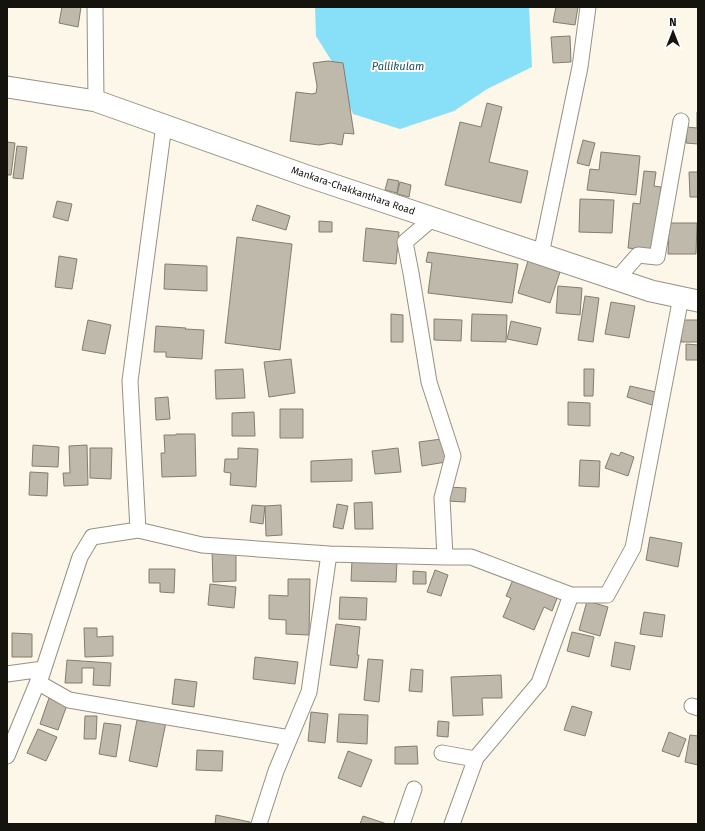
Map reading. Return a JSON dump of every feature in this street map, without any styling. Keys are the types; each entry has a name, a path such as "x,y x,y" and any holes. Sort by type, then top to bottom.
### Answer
{"main road":[{"name":"Mankara-Chakkanthara Road","path":"7,87 96,102 307,176 651,291 689,299"}],"street":[{"path":"95,7 96,102"},
{"path":"541,254 580,67 588,7"},
{"path":"617,279 638,255 657,257 681,121"},
{"path":"138,530 130,381 164,125"},
{"path":"433,218 405,242 429,382 453,456 442,498 445,557"},
{"path":"290,738 69,700 39,683 80,557 92,538 138,530 202,545 329,554 471,557 571,595 607,595 633,548 689,299"},
{"path":"259,824 276,771 309,692 329,554"},
{"path":"452,824 475,759 539,683 571,595"},
{"path":"7,674 43,669"},
{"path":"7,756 43,669"},
{"path":"442,753 475,759"},
{"path":"402,824 414,789"}],"water":[{"name":"Pallikulam","path":"315,7 529,7 532,67 487,89 454,111 400,129 353,114 331,60 316,36"}],"building":[{"path":"62,7 81,7 78,27 59,23"},
{"path":"556,7 578,7 575,25 553,22"},
{"path":"570,36 571,62 553,63 551,37"},
{"path":"328,61 343,63 354,134 344,133 342,145 331,143 319,145 290,141 296,92 316,93 317,86 313,63"},
{"path":"487,103 502,107 489,162 528,171 521,203 445,185 460,122 481,127"},
{"path":"697,112 698,144 686,143 687,127 697,128"},
{"path":"583,140 595,143 589,166 577,163"},
{"path":"7,142 15,143 11,175 7,175"},
{"path":"17,146 27,147 23,179 13,178"},
{"path":"601,152 640,156 636,195 587,190 590,169 599,170"},
{"path":"644,171 656,172 654,186 661,187 654,251 628,248 633,203 640,204"},
{"path":"689,172 698,172 698,197 690,197"},
{"path":"388,179 399,181 397,193 385,190"},
{"path":"400,182 411,185 409,197 397,194"},
{"path":"580,199 614,200 612,233 579,232"},
{"path":"57,201 72,204 68,221 53,217"},
{"path":"257,205 290,216 286,230 252,220"},
{"path":"319,221 332,222 332,232 319,232"},
{"path":"669,223 697,223 696,254 668,254"},
{"path":"366,228 399,232 396,264 363,261"},
{"path":"237,237 292,244 280,350 225,343"},
{"path":"428,252 518,264 512,303 428,293 432,263 426,262"},
{"path":"59,256 77,259 72,289 55,287"},
{"path":"528,261 560,272 550,303 518,293"},
{"path":"165,264 207,266 207,291 164,289"},
{"path":"558,286 582,288 580,315 556,313"},
{"path":"585,296 599,298 593,342 578,340"},
{"path":"611,302 635,306 629,338 605,334"},
{"path":"391,314 403,315 403,342 391,342"},
{"path":"472,314 507,315 506,342 471,341"},
{"path":"434,319 462,320 461,341 434,340"},
{"path":"88,320 111,325 105,354 82,350"},
{"path":"681,320 698,320 698,342 681,342"},
{"path":"511,321 541,328 537,345 507,339"},
{"path":"156,326 204,330 202,359 166,357 166,352 154,352"},
{"path":"686,344 698,345 698,360 686,360"},
{"path":"291,359 295,393 269,397 264,362"},
{"path":"243,369 245,398 216,399 215,370"},
{"path":"584,369 594,369 593,396 584,396"},
{"path":"630,386 656,392 652,405 627,397"},
{"path":"168,397 170,419 156,420 155,398"},
{"path":"568,402 590,403 590,426 568,425"},
{"path":"280,409 303,409 303,438 280,438"},
{"path":"254,412 255,436 232,436 232,413"},
{"path":"195,434 196,476 162,477 161,453 165,453 164,435"},
{"path":"449,438 452,461 422,466 419,442"},
{"path":"33,445 59,447 58,467 32,466"},
{"path":"87,445 88,485 64,486 63,473 70,473 69,446"},
{"path":"90,448 112,448 111,479 90,478"},
{"path":"238,448 258,449 256,487 230,485 231,473 224,472 225,459 238,459"},
{"path":"398,448 401,472 375,474 372,451"},
{"path":"621,452 634,457 628,476 605,468 611,453 619,456"},
{"path":"352,459 352,481 311,482 311,461"},
{"path":"580,460 600,461 599,487 579,486"},
{"path":"30,472 48,473 47,496 29,495"},
{"path":"448,487 466,488 465,502 447,501"},
{"path":"372,502 373,529 355,529 354,503"},
{"path":"337,504 348,506 343,529 333,527"},
{"path":"252,505 265,506 263,524 250,522"},
{"path":"281,505 282,535 266,536 265,506"},
{"path":"650,537 682,543 678,567 646,560"},
{"path":"236,549 236,581 213,582 212,550"},
{"path":"352,560 397,561 396,582 351,581"},
{"path":"518,568 562,586 552,611 544,607 534,630 503,617 511,598 506,596"},
{"path":"149,569 175,569 174,593 160,592 160,583 149,583"},
{"path":"435,570 448,575 441,596 427,592"},
{"path":"413,571 426,572 426,584 413,584"},
{"path":"288,579 310,579 309,635 286,634 286,620 269,619 269,595 288,596"},
{"path":"210,584 236,587 234,608 208,605"},
{"path":"340,597 367,598 366,620 339,619"},
{"path":"587,601 608,607 600,636 579,630"},
{"path":"644,612 665,615 662,637 640,634"},
{"path":"336,624 360,627 357,668 330,665"},
{"path":"84,628 97,628 97,637 113,636 113,656 85,657"},
{"path":"572,632 594,637 589,657 567,651"},
{"path":"12,633 32,634 32,657 12,657"},
{"path":"615,642 635,646 630,670 611,666"},
{"path":"255,657 298,662 295,684 253,679"},
{"path":"368,659 383,660 379,702 364,700"},
{"path":"67,660 111,663 110,686 93,685 94,668 82,668 82,683 65,683"},
{"path":"411,669 423,670 422,692 409,691"},
{"path":"501,675 502,698 482,698 483,715 453,716 451,677"},
{"path":"175,679 197,682 194,707 172,704"},
{"path":"49,698 67,705 58,730 40,724"},
{"path":"572,706 592,712 585,736 564,730"},
{"path":"148,708 168,712 157,767 129,761 137,720 145,722"},
{"path":"311,712 328,714 325,743 308,741"},
{"path":"339,714 368,715 367,744 337,742"},
{"path":"85,716 97,716 96,739 84,739"},
{"path":"438,721 449,722 448,737 437,736"},
{"path":"104,723 121,725 116,757 99,754"},
{"path":"38,729 57,737 46,761 27,753"},
{"path":"669,732 686,739 679,757 662,751"},
{"path":"690,735 698,736 698,765 685,762"},
{"path":"417,746 418,764 395,764 395,747"},
{"path":"197,750 223,751 222,771 196,770"},
{"path":"348,751 372,760 361,787 338,778"},
{"path":"216,815 250,822 250,824 215,824"},
{"path":"363,816 387,824 360,824"}]}
